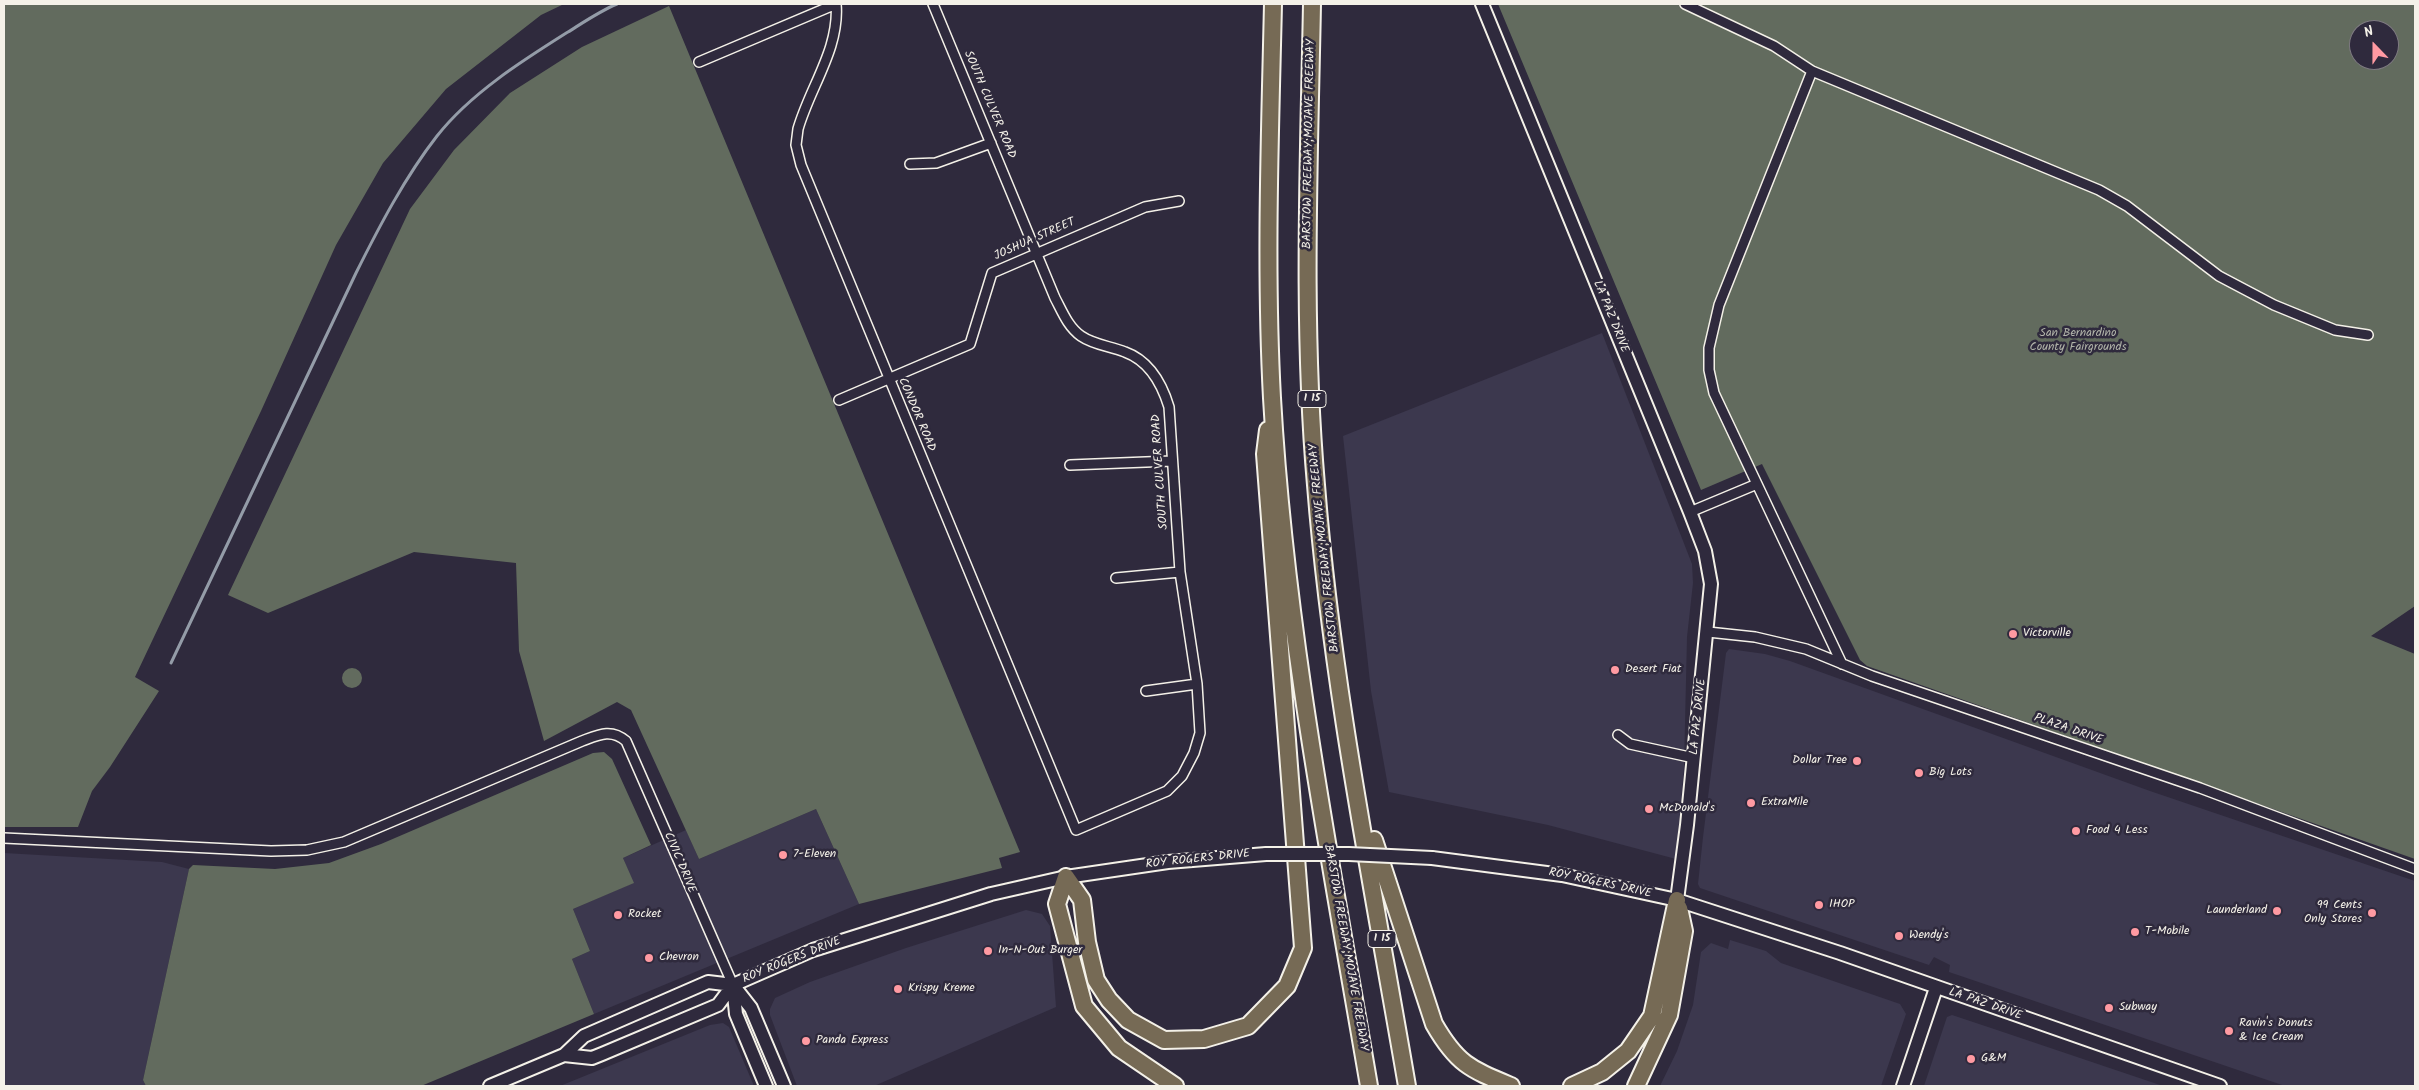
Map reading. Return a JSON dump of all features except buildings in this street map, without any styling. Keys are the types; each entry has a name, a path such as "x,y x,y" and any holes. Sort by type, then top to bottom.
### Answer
{"highway":[{"name":"BARSTOW FREEWAY;MOJAVE FREEWAY","path":"1273,4 1267,286 1272,400 1289,596 1320,796 1369,1086"},
{"name":"BARSTOW FREEWAY;MOJAVE FREEWAY","path":"1312,4 1306,286 1316,485 1332,637 1407,1086"},
{"path":"1066,877 1082,900 1087,942 1096,980 1109,1000 1128,1020 1164,1040 1204,1040 1248,1026 1287,986 1303,948 1265,454 1272,400"},
{"path":"1357,791 1434,1024 1448,1048 1472,1070 1510,1086"},
{"path":"1066,877 1057,904 1084,1006 1119,1048 1176,1086"},
{"path":"1572,1086 1602,1072 1628,1051 1652,1016 1677,900"},
{"path":"1636,1086 1669,1014 1684,931 1677,900"}],"main road":[{"name":"LA PAZ DRIVE","path":"1482,4 1706,551 1711,584 1708,632 1677,900 1840,952 1936,988 2220,1086"},
{"name":"ROY ROGERS DRIVE","path":"564,1055 592,1058 602,1054 718,1005 733,985 813,950 991,894 1066,877 1168,862 1266,854 1349,854 1432,858 1562,875 1677,900"},
{"name":"ROY ROGERS DRIVE","path":"490,1086 564,1055 584,1036 708,982 733,985"},
{"name":"CIVIC DRIVE","path":"733,985 736,1014 766,1086"},
{"name":"CIVIC DRIVE","path":"733,985 751,1008 784,1086"},
{"path":"1903,1086 1936,988"}],"street":[{"path":"699,62 836,4"},
{"name":"CONDOR ROAD","path":"836,4 838,22 834,38 802,114 796,144 801,165 1076,830"},
{"name":"SOUTH CULVER ROAD","path":"932,4 1055,298 1071,327 1081,336 1096,344 1134,356 1162,384 1169,407 1171,461 1180,572 1197,684 1200,734 1194,754 1182,776 1167,791 1076,830"},
{"path":"1685,4 1774,46 1812,71 2099,190 2127,206 2219,276 2274,305 2335,330 2368,335"},
{"path":"1812,71 1719,305 1708,348 1714,393 1842,664"},
{"path":"910,164 936,163 991,143"},
{"name":"JOSHUA STREET","path":"839,400 889,381 970,344 992,273 1036,252 1145,207 1179,201"},
{"path":"1070,465 1171,461"},
{"path":"1690,512 1757,484"},
{"path":"1116,578 1180,572"},
{"name":"PLAZA DRIVE","path":"1708,632 1756,637 1788,644 1879,679 2200,788 2415,869"},
{"path":"1146,691 1197,684"},
{"name":"CIVIC DRIVE","path":"4,838 212,847 271,852 307,850 344,842 603,733 618,734 626,741 733,985"},
{"path":"1618,735 1630,744 1694,758"}],"shaded area":[{"path":"1602,333 1692,564 1693,583 1687,637 1684,767 1676,859 1548,825 1389,792 1371,691 1343,436"},
{"path":"1729,649 1765,654 1790,661 2150,791 2415,881 2415,1086 2285,1086 1949,972 1950,965 1934,957 1929,965 1700,888 1698,884 1703,837 1726,653"},
{"path":"816,809 859,904 594,1014 572,959 590,951 573,909 633,883 623,858 686,830 699,859"},
{"path":"4,853 162,862 189,869 143,1080 146,1086 4,1086"},
{"path":"1026,910 1042,914 1050,926 1056,1007 874,1086 797,1086 770,1015 770,1009 775,998 810,982 906,948"},
{"path":"1730,940 1766,951 1781,963 1900,1004 1906,1014 1881,1086 1660,1086 1677,1051 1693,1005 1701,952 1711,943 1728,949"},
{"path":"1952,1015 2163,1086 1924,1086 1947,1017"},
{"path":"723,1023 729,1027 754,1086 560,1086 710,1025"}],"green space":[{"path":"4,4 564,4 541,15 446,89 383,163 336,245 261,411 135,677 159,691 110,767 92,791 78,827 4,827"},
{"name":"San Bernardino County Fairgrounds","path":"1498,4 2415,4 2415,606 2371,636 2415,654 2415,859 1867,666 1860,660 1762,464 1701,490"},
{"path":"669,6 1020,852 999,858 1002,868 859,904 816,809 699,859 631,710 617,702 544,741 519,651 516,563 414,552 268,613 228,595 410,209 454,150 510,93 582,47"},
{"path":"348,668 356,668 362,674 362,682 356,688 348,688 342,682 342,674"},
{"path":"604,752 612,759 651,845 623,858 634,883 573,909 590,951 572,959 594,1014 421,1086 146,1086 143,1080 189,869 193,865 275,869 329,863 381,844 593,753"}],"waterway":[{"path":"171,663 356,273 383,220 414,168 451,120 481,92 533,54 592,17 617,4"}],"place":[{"name":"Victorville","path":"2013,634"},
{"name":"Desert Fiat","path":"1615,670"},
{"name":"Dollar Tree","path":"1857,761"},
{"name":"Big Lots","path":"1919,773"},
{"name":"ExtraMile","path":"1751,803"},
{"name":"McDonald's","path":"1649,809"},
{"name":"Food 4 Less","path":"2076,831"},
{"name":"7-Eleven","path":"783,855"},
{"name":"IHOP","path":"1819,905"},
{"name":"Launderland","path":"2277,911"},
{"name":"99 Cents Only Stores","path":"2372,913"},
{"name":"Rocket","path":"618,915"},
{"name":"T-Mobile","path":"2135,932"},
{"name":"Wendy's","path":"1899,936"},
{"name":"In-N-Out Burger","path":"988,951"},
{"name":"Chevron","path":"649,958"},
{"name":"Krispy Kreme","path":"898,989"},
{"name":"Subway","path":"2109,1008"},
{"name":"Ravin's Donuts & Ice Cream","path":"2229,1031"},
{"name":"Panda Express","path":"806,1041"},
{"name":"G&M","path":"1971,1059"}]}
